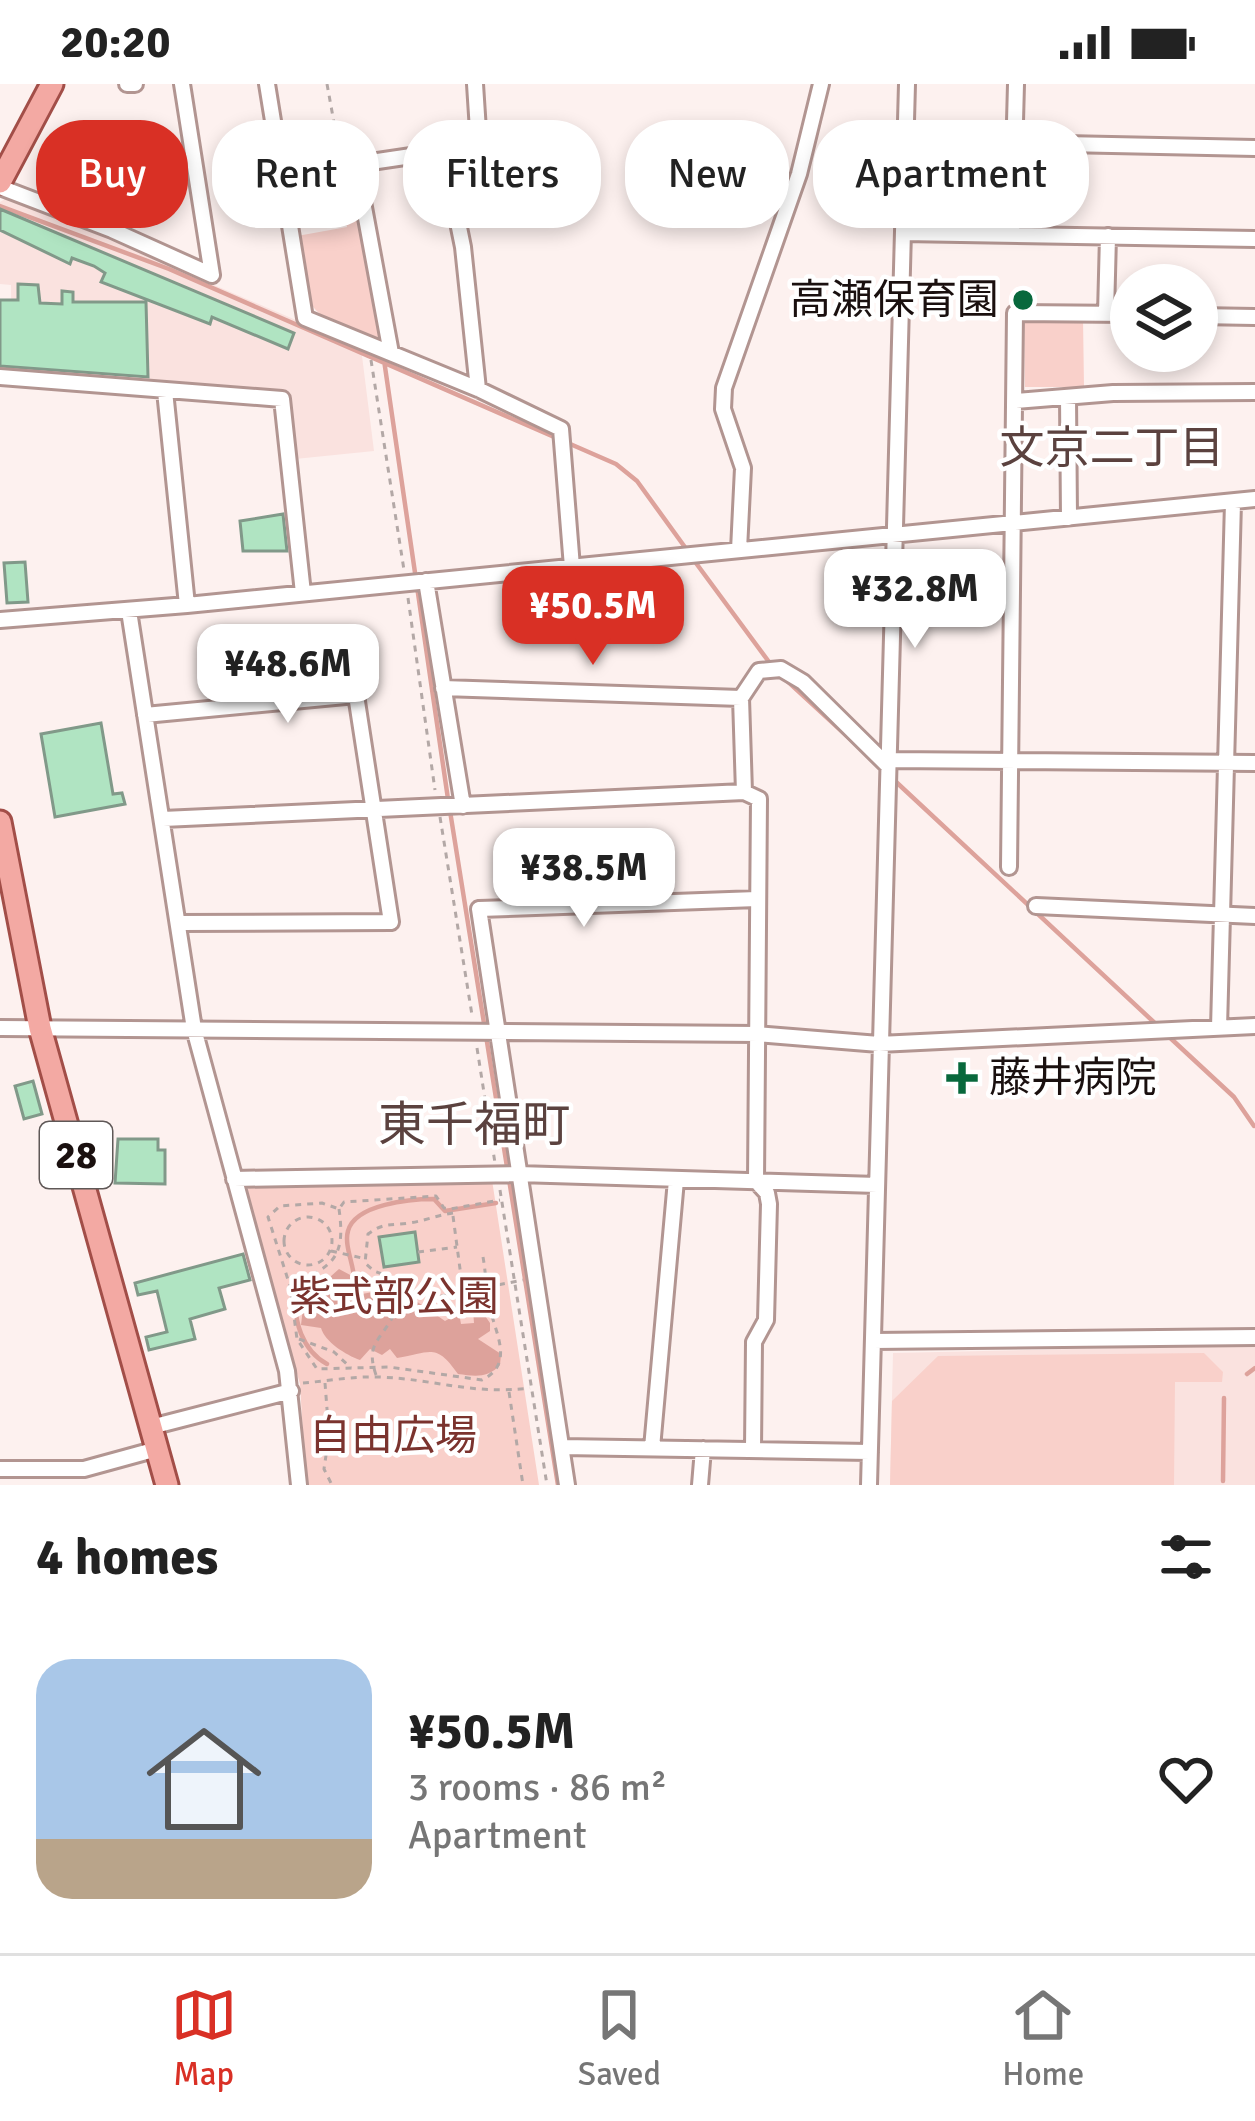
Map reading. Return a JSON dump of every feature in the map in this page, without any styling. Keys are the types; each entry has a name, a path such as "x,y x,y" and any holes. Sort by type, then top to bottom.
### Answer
{"main road":[{"path":"0,184 52,84"},
{"name":"28","path":"0,822 40,1028 167,1485"}],"street":[{"path":"0,184 212,275 182,84"},
{"path":"267,84 273,120"},
{"path":"475,84 477,120"},
{"path":"740,550 743,468 723,409 724,388 799,174 821,84"},
{"path":"869,1485 907,84"},
{"path":"1015,120 1016,84"},
{"path":"1089,145 1255,148"},
{"path":"291,228 305,318 478,389 561,429 572,566"},
{"path":"368,228 391,353"},
{"path":"459,228 478,389"},
{"path":"1012,228 1012,234"},
{"path":"904,233 1255,239"},
{"path":"1106,314 1108,236"},
{"path":"1009,867 1015,313 1110,314"},
{"path":"1218,316 1255,317"},
{"path":"0,376 282,399 303,593"},
{"path":"165,391 187,605"},
{"path":"1015,401 1113,393 1255,392"},
{"path":"1068,397 1069,518"},
{"path":"0,620 1255,499"},
{"path":"1219,1028 1233,502"},
{"path":"426,581 463,806"},
{"path":"129,611 194,1030 290,1388 299,1485"},
{"path":"744,792 741,698 760,671 781,669 803,682 888,763 1255,763"},
{"path":"443,688 741,698"},
{"path":"145,716 356,695 391,922 178,923"},
{"path":"163,819 744,792 758,799 756,1181 767,1193 769,1204 766,1320 754,1342 753,1449"},
{"path":"567,1485 479,909 757,899"},
{"path":"1036,906 1255,916"},
{"path":"0,1028 758,1034 879,1044 1255,1026"},
{"path":"234,1179 518,1174 877,1185"},
{"path":"652,1448 676,1180"},
{"path":"873,1342 1255,1336"},
{"path":"0,1468 84,1469 290,1388"},
{"path":"562,1447 870,1452"},
{"path":"700,1485 703,1449"}],"path":[{"path":"371,360 547,1485"},
{"path":"290,1286 310,1270 323,1262 329,1251 328,1226 318,1218 297,1217 286,1233 288,1248 310,1270 324,1270 342,1243 338,1209 344,1202 436,1196 444,1208 452,1210"},
{"path":"502,1200 375,1228 368,1234 369,1268 399,1280 406,1291 437,1297 448,1292 464,1296 535,1278"},
{"path":"338,1209 322,1203 280,1206 268,1217 290,1286 297,1339 317,1369 374,1368 482,1380 491,1376 500,1361 501,1346 490,1313 484,1257"},
{"path":"452,1210 464,1296"},
{"path":"272,1229 286,1233"},
{"path":"418,1252 457,1247"},
{"path":"329,1251 366,1258"},
{"path":"281,1266 296,1261"},
{"path":"376,1377 376,1339 406,1291"},
{"path":"297,1339 334,1352 352,1370"},
{"path":"290,1388 376,1377 457,1390 530,1388"},
{"path":"325,1381 329,1435 324,1469 332,1485"},
{"path":"508,1390 523,1485"}],"shaded area":[{"path":"5,199 36,208 36,228 82,228 361,348 374,451 295,459 287,393 12,371 11,285 0,284 0,202"},
{"path":"339,1269 354,1277 362,1294 378,1291 400,1304 416,1301 445,1321 459,1313 461,1324 474,1323 473,1310 481,1310 490,1331 478,1339 501,1354 500,1365 485,1375 469,1375 458,1374 432,1352 397,1358 390,1349 382,1355 370,1349 360,1360 343,1351 321,1328 301,1325 304,1300"},
{"path":"1255,1345 1255,1485 890,1485 893,1353"}],"green space":[{"path":"364,228 385,338 381,342 314,308 297,236"},
{"path":"1083,318 1084,387 1025,387 1024,319"},
{"name":"紫式部公園","path":"492,1180 539,1485 306,1485 300,1384 245,1193 251,1185"},
{"path":"1204,1353 1223,1372 1222,1382 1175,1382 1174,1485 890,1485 892,1401 938,1356"}],"building":[{"path":"0,209 294,333 288,349 212,317 210,324 101,282 105,273 94,266 72,258 70,264 0,230"},
{"path":"18,284 38,285 40,303 62,304 62,291 73,292 73,302 146,302 148,377 0,366 0,300 18,300"},
{"path":"283,514 287,551 243,551 240,521"},
{"path":"25,562 28,602 7,603 4,563"},
{"path":"101,723 113,794 122,793 125,804 55,817 41,734"},
{"path":"33,1081 42,1114 24,1119 15,1086"},
{"path":"118,1139 158,1139 158,1150 165,1150 165,1184 115,1183"},
{"path":"415,1232 419,1262 384,1267 379,1237"},
{"path":"243,1254 250,1280 219,1288 225,1309 190,1319 195,1339 149,1350 146,1337 167,1332 157,1291 138,1295 135,1283"}],"waterway":[{"path":"0,206 169,269 616,464 637,481 687,550"},
{"path":"384,360 448,799"},
{"path":"693,559 772,666"},
{"path":"784,678 873,760"},
{"path":"894,780 1158,1026"},
{"path":"450,811 558,1485"},
{"path":"1166,1034 1234,1097 1254,1126"},
{"path":"354,1277 348,1231 372,1209 412,1200 434,1199 445,1211 496,1203"},
{"path":"310,1296 297,1294 298,1324 311,1351 327,1364"},
{"path":"1247,1374 1255,1368"},
{"path":"1223,1481 1224,1398"}],"place":[{"name":"高瀬保育園","path":"1023,300"},
{"name":"藤井病院","path":"962,1078"}],"district":[{"name":"文京二丁目","path":"1112,448"},
{"name":"東千福町","path":"474,1125"}],"park label":[{"name":"自由広場","path":"393,1436"}]}
